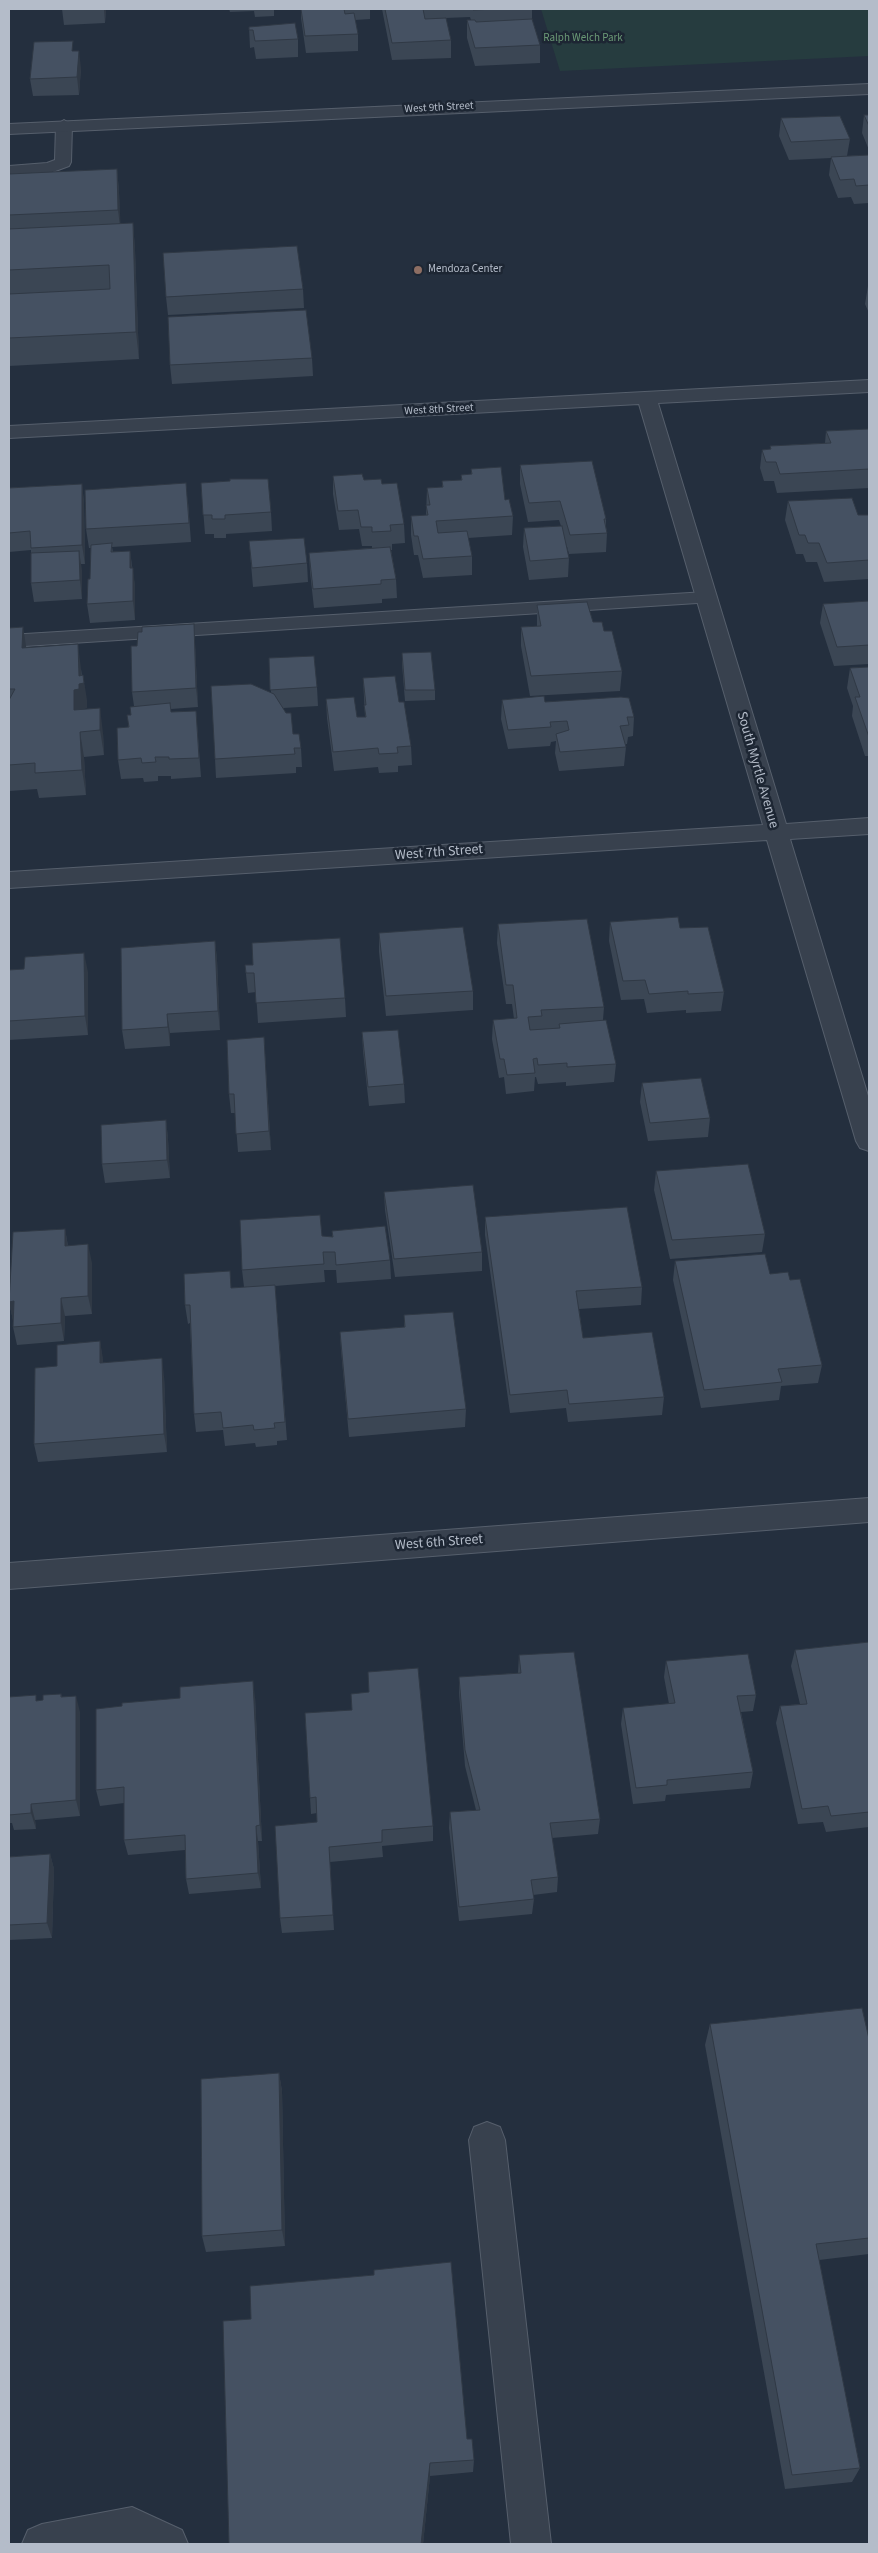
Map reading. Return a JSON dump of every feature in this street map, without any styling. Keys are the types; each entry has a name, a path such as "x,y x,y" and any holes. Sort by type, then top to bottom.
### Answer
{"street":[{"name":"West 9th Street","path":"9,129 64,125 869,90"},
{"path":"9,170 50,168 63,162 64,125"},
{"name":"West 8th Street","path":"9,432 869,386"},
{"name":"South Myrtle Avenue","path":"647,399 869,1141"},
{"path":"9,641 706,598"},
{"name":"West 7th Street","path":"9,880 869,826"},
{"name":"West 6th Street","path":"9,1576 869,1510"},
{"path":"488,2140 531,2544"},
{"path":"42,2544 132,2527 168,2544"}],"green space":[{"name":"Ralph Welch Park","path":"541,9 869,9 869,56 560,71"}],"building":[{"path":"301,9 344,9 345,14 354,13 358,34 305,36"},
{"path":"385,9 423,9 425,19 446,18 451,40 392,43"},
{"path":"532,19 540,45 475,48 467,20 475,20 476,22"},
{"path":"295,23 298,39 255,41 253,30 249,30 249,27"},
{"path":"73,41 72,51 79,51 77,77 30,79 34,42"},
{"path":"864,115 869,115 869,126"},
{"path":"840,116 850,139 791,142 781,118"},
{"path":"869,155 869,185 856,186 854,179 840,180 831,157"},
{"path":"117,169 118,210 9,215 9,174"},
{"path":"133,223 136,332 9,338 9,294 110,289 109,265 9,270 9,229"},
{"path":"297,246 303,289 166,297 163,253"},
{"path":"306,310 312,358 170,365 168,317"},
{"path":"869,429 869,469 780,474 776,462 766,462 762,450 771,449 770,446 831,443 826,431"},
{"path":"592,461 606,519 604,519 607,533 570,535 560,501 529,503 520,465"},
{"path":"501,467 505,500 509,499 513,516 436,521 438,533 467,531 472,556 423,559 418,536 414,536 411,516 428,515 426,505 430,505 427,488 443,487 442,481 462,480 461,475 472,474 471,469"},
{"path":"362,474 364,480 381,479 382,484 397,483 404,524 390,525 391,531 372,532 372,527 361,527 358,510 338,511 333,476"},
{"path":"230,479 268,479 271,512 225,515 225,519 212,519 212,515 203,515 201,483 230,481"},
{"path":"186,483 189,523 86,529 85,490"},
{"path":"82,484 82,545 31,548 30,531 9,533 9,488"},
{"path":"852,498 858,515 869,515 869,560 827,563 819,543 808,543 805,535 799,535 788,501"},
{"path":"562,526 569,558 530,561 524,528"},
{"path":"304,538 307,563 252,568 249,541"},
{"path":"112,543 111,552 130,551 130,568 133,568 133,601 87,604 91,545"},
{"path":"390,547 396,579 381,580 381,584 313,589 309,553"},
{"path":"79,551 80,580 31,583 31,553"},
{"path":"869,601 869,645 837,647 823,604"},
{"path":"587,602 593,622 602,622 604,631 612,631 622,671 531,676 521,627 541,626 537,605"},
{"path":"194,624 196,688 132,692 131,646 137,646 138,632 142,632 142,627"},
{"path":"23,627 22,648 78,644 79,676 83,675 84,683 79,684 79,689 74,690 74,710 100,708 100,730 80,732 82,770 35,773 35,763 9,765 9,700 15,689 9,689 9,628"},
{"path":"431,652 435,690 405,690 402,653"},
{"path":"314,656 317,687 270,690 269,658"},
{"path":"869,667 869,737 855,697 860,697 850,668"},
{"path":"395,676 399,702 404,702 411,746 397,747 398,753 379,754 378,748 333,752 326,699 354,697 357,717 366,717 363,678"},
{"path":"251,684 274,694 286,713 291,713 293,734 299,734 301,748 294,748 295,754 215,759 211,686"},
{"path":"544,696 545,702 629,698 634,717 627,717 629,725 620,726 626,747 560,752 556,734 569,730 567,721 550,722 551,727 508,730 502,700"},
{"path":"170,703 171,712 196,711 199,758 169,759 169,757 155,757 156,762 142,763 141,758 118,760 117,728 129,727 127,715 131,715 130,707"},
{"path":"678,917 680,928 708,927 724,992 688,994 688,991 649,994 645,980 623,981 610,922"},
{"path":"587,919 604,1007 541,1010 542,1016 528,1017 530,1030 560,1028 559,1024 606,1020 616,1064 567,1067 567,1063 538,1065 537,1058 533,1059 535,1073 507,1075 504,1059 500,1059 493,1020 517,1018 513,985 506,985 498,924"},
{"path":"463,927 473,991 386,996 379,933"},
{"path":"340,938 345,998 256,1003 254,973 246,973 245,965 253,965 252,943"},
{"path":"215,941 218,1011 167,1014 168,1027 122,1030 121,948"},
{"path":"84,953 85,1016 9,1021 9,970 24,969 25,957"},
{"path":"398,1030 404,1084 368,1087 362,1032"},
{"path":"264,1037 269,1131 236,1134 234,1094 229,1094 227,1040"},
{"path":"701,1078 710,1118 650,1123 642,1083"},
{"path":"166,1120 167,1160 102,1164 101,1125"},
{"path":"748,1164 765,1234 672,1240 656,1171"},
{"path":"473,1185 482,1252 394,1259 384,1192"},
{"path":"627,1207 642,1287 576,1291 583,1338 652,1332 664,1397 569,1404 567,1390 510,1395 485,1217"},
{"path":"320,1215 322,1236 333,1237 332,1231 385,1226 390,1260 336,1265 335,1252 323,1252 324,1264 242,1270 240,1220"},
{"path":"65,1229 65,1246 88,1244 88,1296 61,1298 61,1323 13,1327 14,1301 9,1302 13,1232"},
{"path":"765,1254 770,1274 788,1272 790,1280 800,1279 822,1365 778,1369 782,1382 704,1390 675,1261"},
{"path":"230,1271 231,1288 275,1285 285,1422 274,1423 275,1428 254,1430 253,1425 223,1428 221,1412 194,1414 190,1305 185,1305 184,1274"},
{"path":"453,1312 466,1409 348,1419 340,1332 405,1327 404,1315"},
{"path":"100,1341 100,1363 162,1358 164,1434 34,1444 35,1368 57,1366 57,1345"},
{"path":"869,1642 869,1812 831,1816 828,1806 802,1809 780,1706 807,1704 795,1650"},
{"path":"574,1652 600,1819 550,1823 558,1877 531,1880 534,1899 459,1907 450,1812 480,1810 465,1750 459,1677 521,1673 519,1655"},
{"path":"748,1654 756,1695 737,1696 753,1772 667,1780 667,1785 636,1788 623,1708 675,1703 666,1661"},
{"path":"418,1668 433,1826 382,1830 382,1842 329,1847 333,1915 280,1918 275,1826 317,1822 316,1797 310,1798 305,1713 352,1710 351,1694 369,1692 368,1672"},
{"path":"253,1681 260,1825 256,1826 258,1873 186,1879 185,1835 124,1840 124,1787 96,1790 96,1709 122,1706 122,1703 180,1698 180,1687"},
{"path":"61,1694 61,1697 76,1696 76,1800 31,1804 31,1813 9,1815 9,1697 36,1695 36,1701 43,1700 43,1695"},
{"path":"50,1854 47,1923 9,1925 9,1857"},
{"path":"862,2008 869,2039 869,2238 816,2244 860,2468 792,2475 710,2024"},
{"path":"279,2073 282,2230 202,2236 201,2079"},
{"path":"451,2262 467,2439 472,2439 474,2460 430,2463 421,2544 229,2544 223,2321 251,2319 250,2286 374,2275 374,2270"}],"place":[{"name":"Mendoza Center","path":"418,270"}]}
